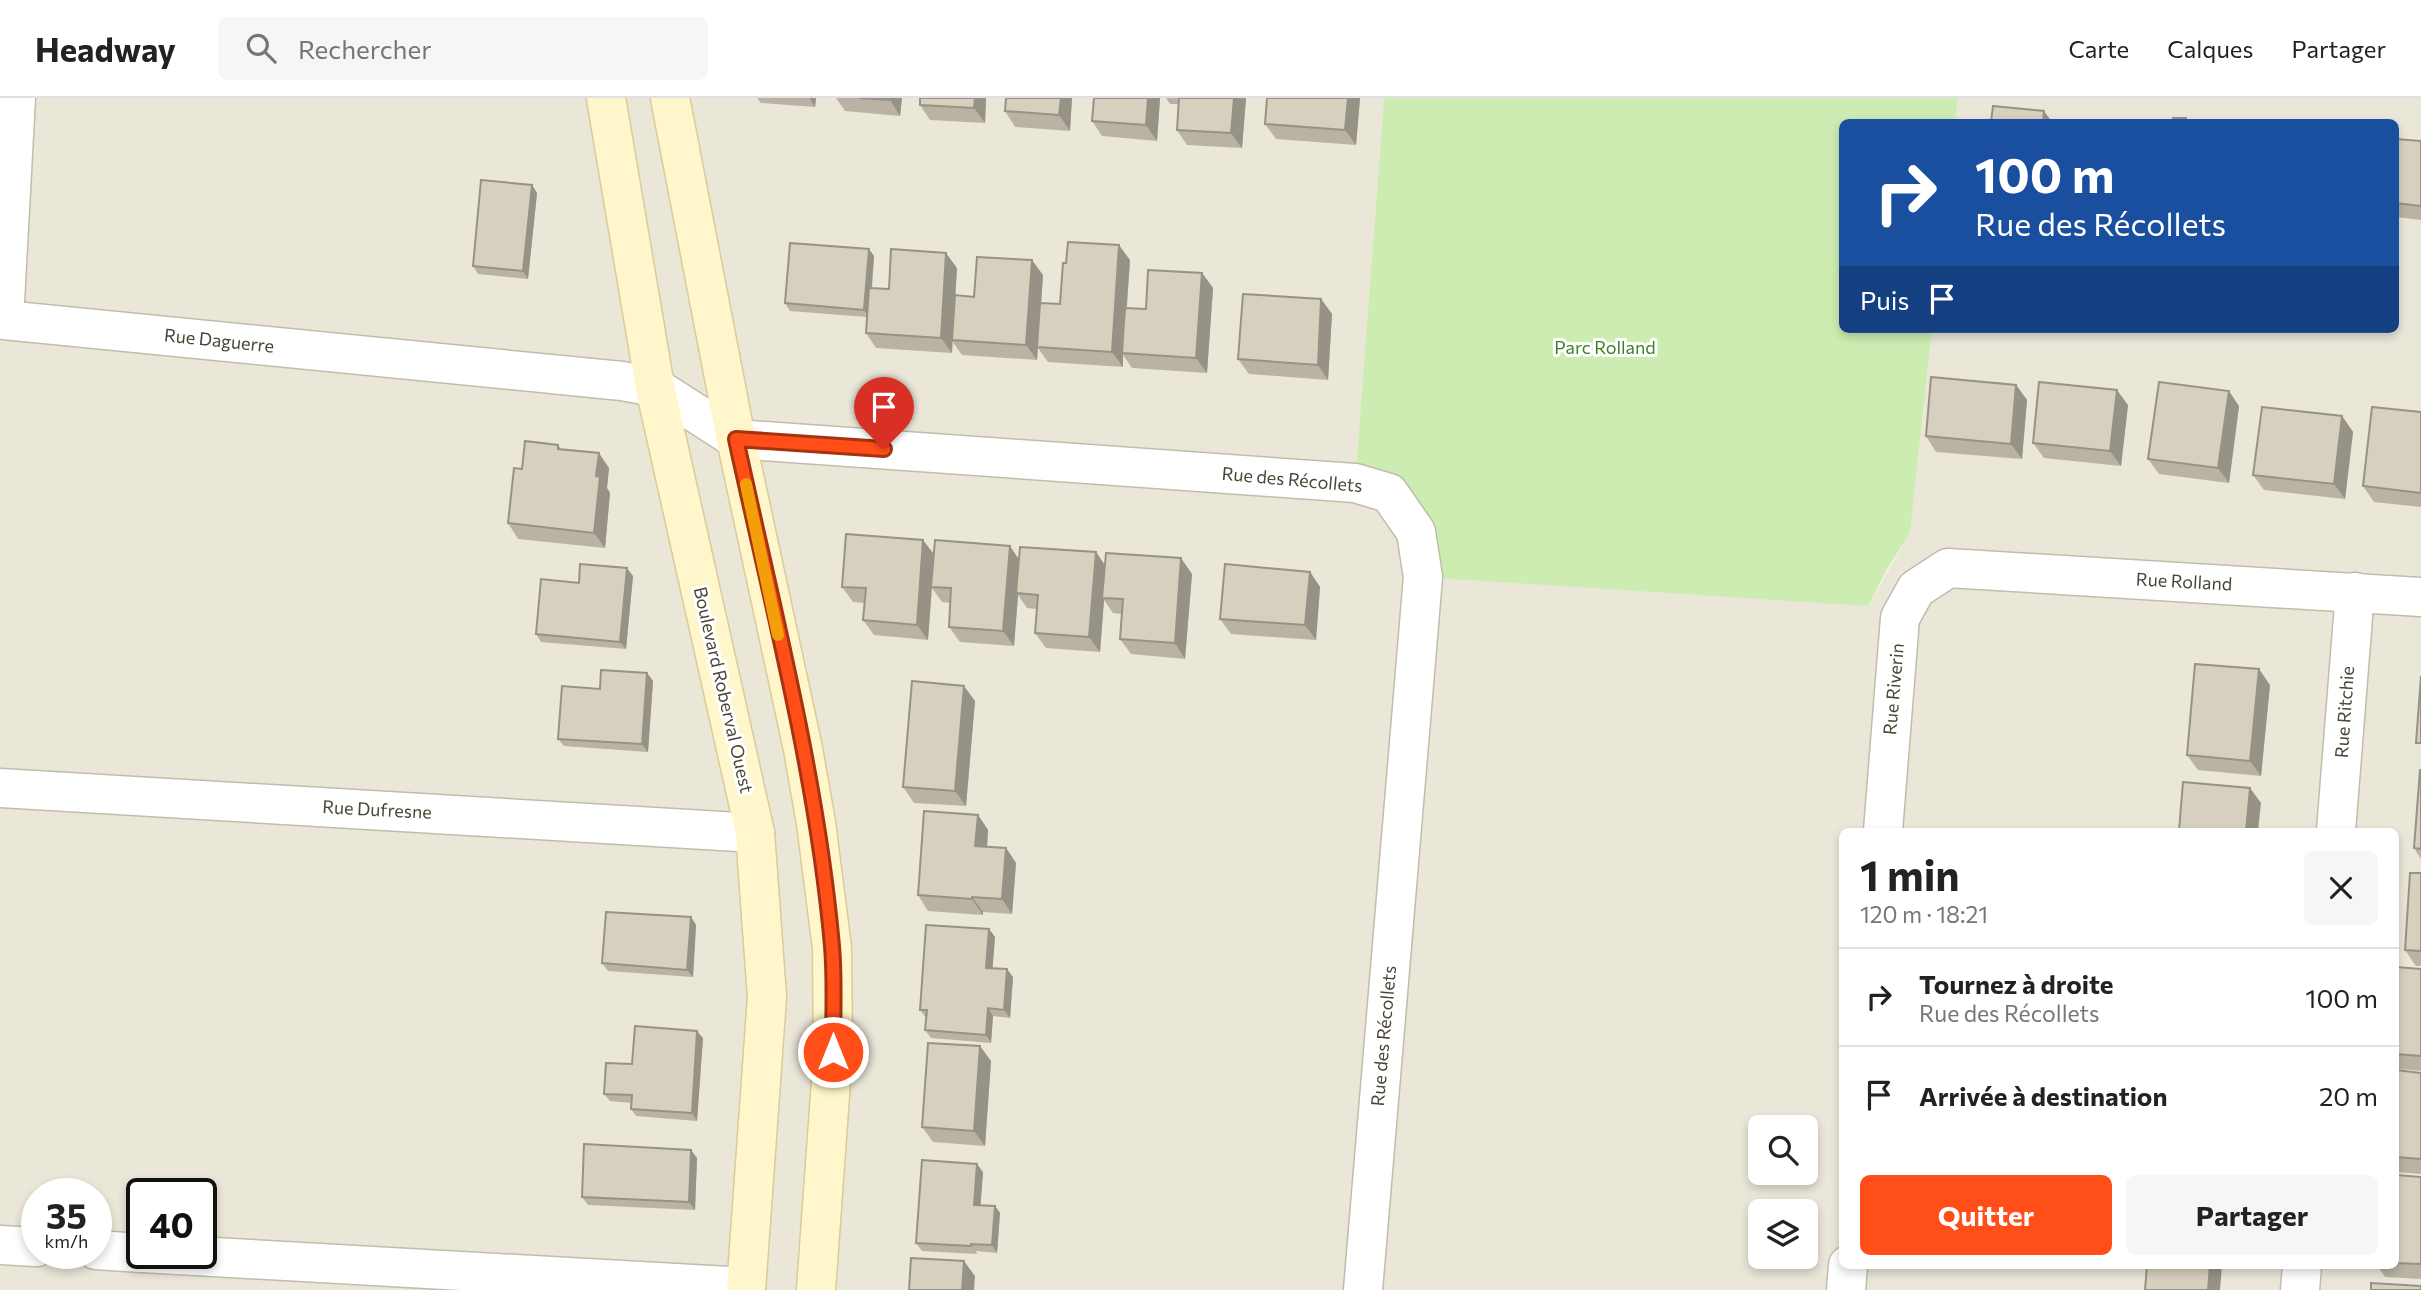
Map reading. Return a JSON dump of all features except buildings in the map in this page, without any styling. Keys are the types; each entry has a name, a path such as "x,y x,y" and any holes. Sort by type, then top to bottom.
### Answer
{"street":[{"name":"Rue Daguerre","path":"16,98 4,320 622,380 655,387"},
{"name":"Boulevard Roberval Ouest","path":"606,98 655,387 755,833 767,997 746,1289"},
{"path":"670,98 736,439 803,749 816,823 832,948 833,1052 816,1290"},
{"name":"Rue des Récollets","path":"655,387 736,439 1355,483 1388,493 1416,532 1423,577 1363,1290"},
{"name":"Rue Rolland","path":"1948,568 2421,597"},
{"name":"Rue Riverin","path":"1883,828 1900,618 1916,589 1948,568"},
{"name":"Rue Ritchie","path":"2336,828 2355,592"},
{"name":"Rue Dufresne","path":"0,788 755,833"},
{"path":"0,1245 21,1246"},
{"path":"217,1257 746,1289"},
{"path":"1846,1290 1848,1269"},
{"path":"2300,1290 2302,1269"}],"shaded area":[{"path":"0,98 1384,98 1355,483 1868,606 1910,533 1932,333 2399,333 2399,119 1955,119 1958,98 2421,98 2421,1290 0,1290"}],"green space":[{"name":"Parc Rolland","path":"1384,98 1958,98 1955,119 1839,119 1839,333 1932,333 1910,533 1868,606 1423,577 1416,532 1355,483"}],"slow traffic":[{"path":"746,484 778,635"}],"route":[{"path":"833,1052 832,948 816,823 803,749 736,439 884,449"}]}
